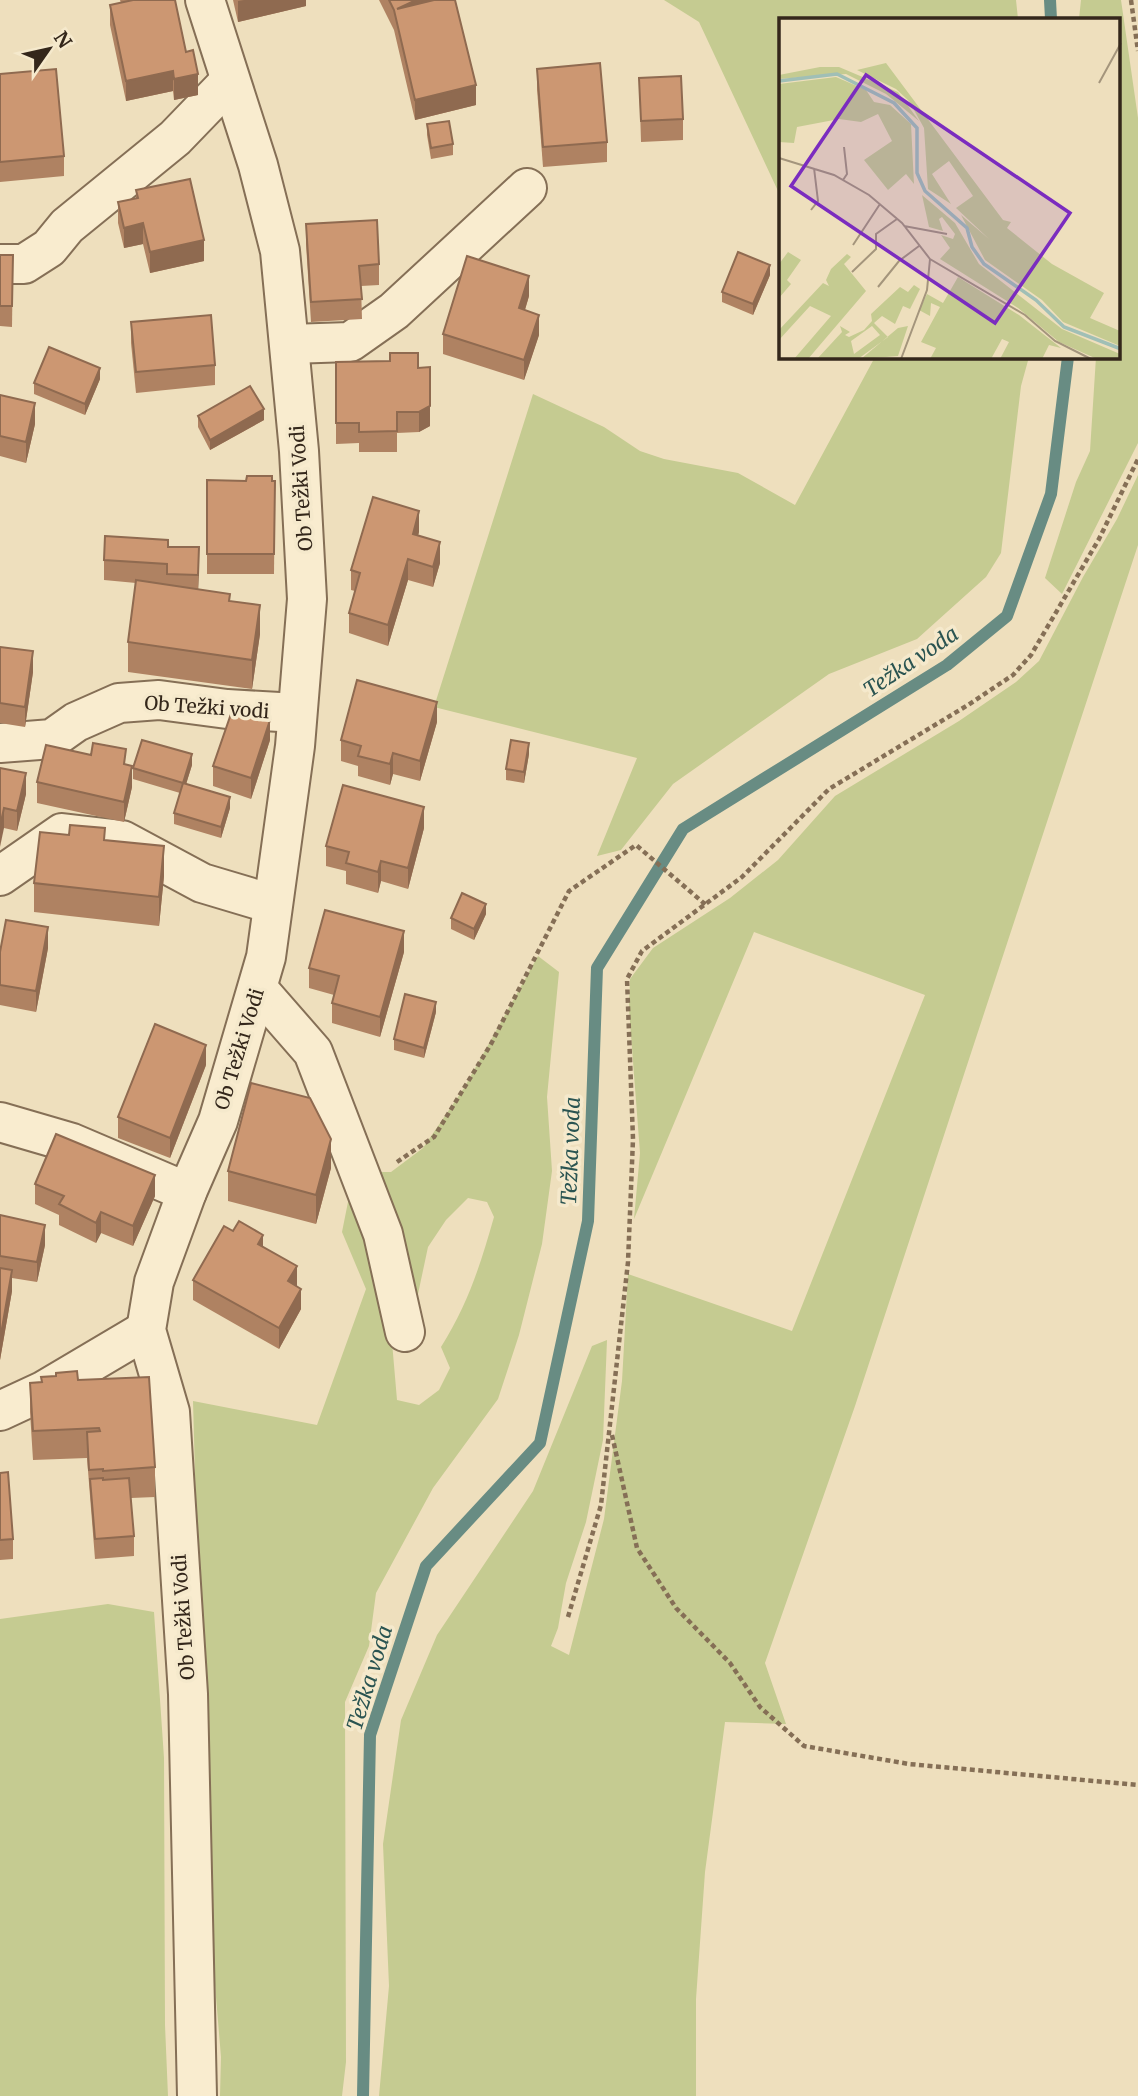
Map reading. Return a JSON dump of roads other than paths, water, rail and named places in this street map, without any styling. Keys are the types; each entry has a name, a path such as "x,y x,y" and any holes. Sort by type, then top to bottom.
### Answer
{"street":[{"name":"Ob Težki Vodi","path":"197,2096 188,1694 170,1412 146,1329 154,1282 187,1192 218,1121 266,957 295,746 307,599 299,451 280,251 258,165 205,0"},
{"path":"0,264 24,264 49,247 67,226 176,138 230,81"},
{"path":"290,344 350,342 394,312 527,188"},
{"name":"Ob Težki vodi","path":"0,743 52,739 76,722 119,703 159,700 227,709 297,713"},
{"path":"0,876 62,833 122,840 202,883 272,904"},
{"path":"258,989 313,1052 383,1234 405,1332"},
{"path":"0,1122 72,1143 187,1192"},
{"path":"0,1411 43,1391 146,1329"}],"waterway":[{"name":"Težka voda","path":"1050,0 1051,18"},
{"name":"Težka voda","path":"363,2096 370,1735 426,1566 540,1443 588,1221 597,968 683,829 947,665 1007,616 1051,494 1068,359"}]}
